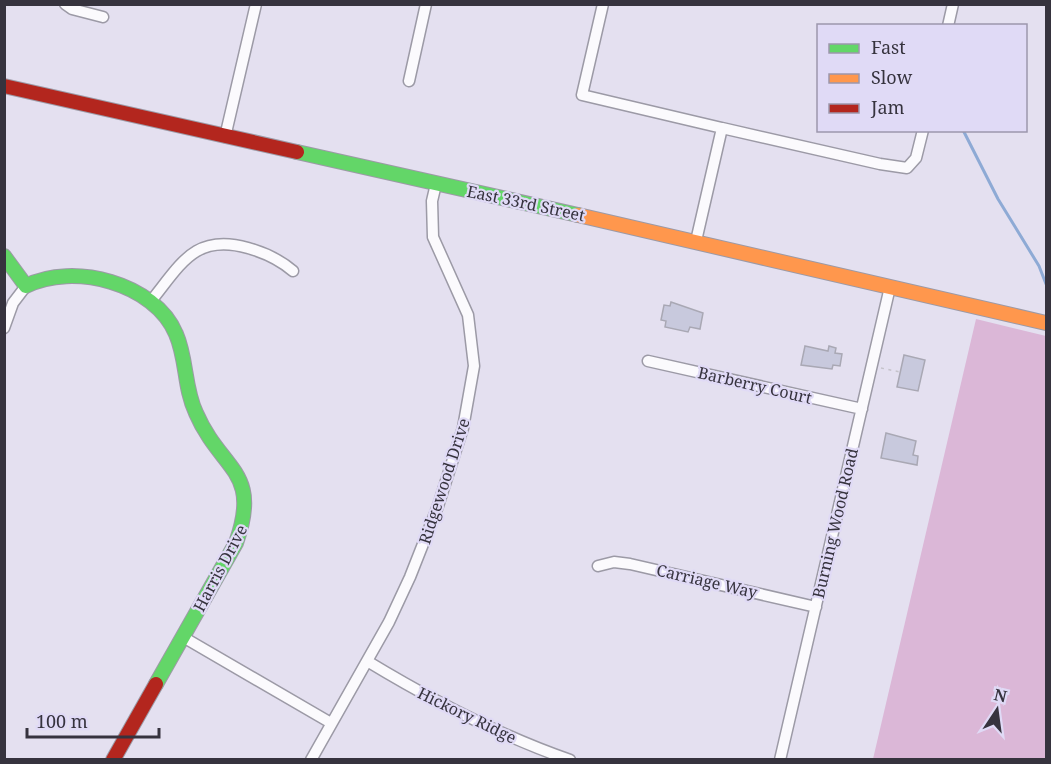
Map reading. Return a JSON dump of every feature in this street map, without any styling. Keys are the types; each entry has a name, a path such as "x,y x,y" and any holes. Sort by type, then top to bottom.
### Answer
{"street":[{"path":"65,4 72,9 103,16"},
{"path":"225,137 256,4"},
{"path":"409,81 426,4"},
{"path":"603,4 582,95 880,164 907,168 913,165 922,132"},
{"path":"948,24 953,4"},
{"name":"East 33rd Street","path":"4,86 696,241 1047,323"},
{"path":"696,241 722,128"},
{"name":"Ridgewood Drive","path":"310,759 389,622 428,534 463,428 474,366 468,315 433,237 432,201 436,184"},
{"path":"151,301 184,260 210,244 231,243 267,253 293,271"},
{"path":"4,256 26,286 13,303 4,328"},
{"name":"Harris Drive","path":"26,286 40,278 71,275 123,286 151,301 171,322 178,336 186,384 194,410 209,438 234,467 243,484 247,502 245,520 239,537 113,759"},
{"name":"Burning Wood Road","path":"780,759 890,287"},
{"name":"Barberry Court","path":"648,361 862,409"},
{"name":"Carriage Way","path":"598,566 614,562 630,564 816,607"},
{"path":"183,637 331,723"},
{"name":"Hickory Ridge","path":"367,661 426,697 487,729 570,759"}],"path":[{"path":"872,368 900,372"}],"shaded area":[{"path":"976,319 1046,336 1046,759 873,759"}],"building":[{"path":"671,302 703,313 700,329 690,327 688,332 665,327 666,321 661,320 664,305 670,306"},
{"path":"805,346 828,351 829,346 836,348 835,353 842,354 840,366 833,365 832,369 801,365"},
{"path":"904,355 925,360 918,391 897,387"},
{"path":"886,433 916,441 913,455 918,456 917,465 881,458"}],"waterway":[{"path":"964,132 998,199 1039,266 1046,284"}],"traffic: fast":[{"path":"297,152 578,215"},
{"path":"4,256 26,286 45,279 66,276 89,277 132,290 165,316 180,344 189,394 196,413 216,448 235,472 241,485 244,500 243,519 236,543 156,684"}],"traffic: slow":[{"path":"578,215 1046,323"}],"traffic: jam":[{"path":"4,86 297,152"},
{"path":"113,760 156,684"}]}
